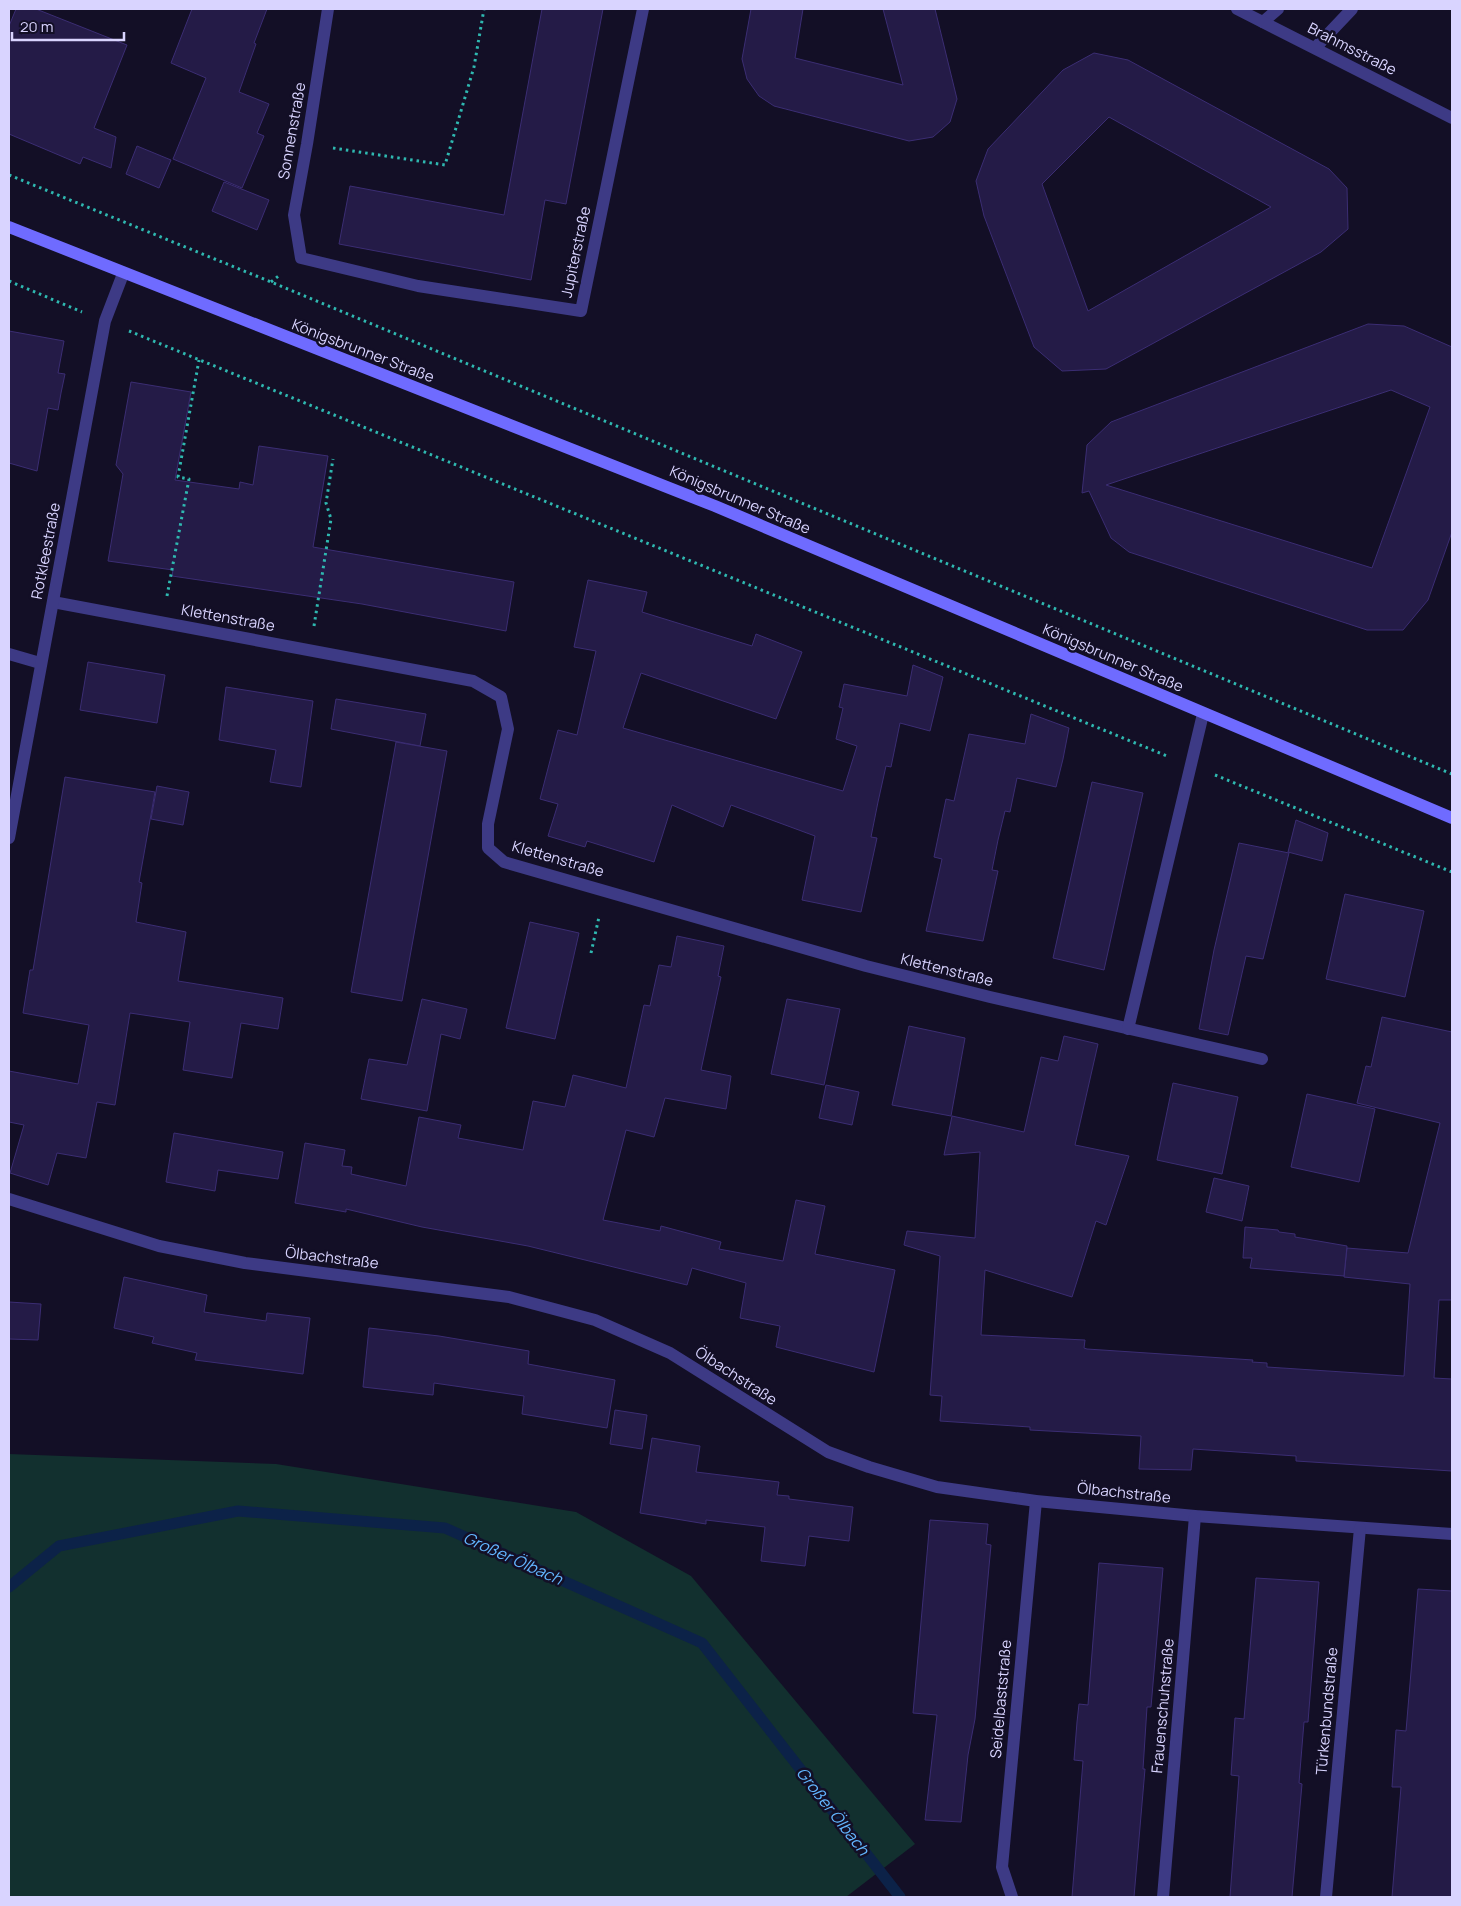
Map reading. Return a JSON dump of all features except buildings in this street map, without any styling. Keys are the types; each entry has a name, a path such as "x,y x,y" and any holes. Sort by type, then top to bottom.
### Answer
{"main road":[{"name":"Königsbrunner Straße","path":"9,227 122,274 715,506 1452,818"}],"street":[{"name":"Sonnenstraße","path":"301,258 294,215 328,9"},
{"name":"Jupiterstraße","path":"301,258 418,286 581,311 643,9"},
{"name":"Brahmsstraße","path":"1237,9 1452,118"},
{"path":"1263,22 1278,9"},
{"path":"1315,48 1352,9"},
{"name":"Rotkleestraße","path":"9,838 105,321 122,274"},
{"name":"Klettenstraße","path":"53,602 474,681 501,697 508,729 488,824 488,848 504,862 866,966 1262,1059"},
{"path":"9,654 40,663"},
{"path":"1128,1029 1203,714"},
{"name":"Ölbachstraße","path":"9,1199 159,1246 245,1263 508,1297 595,1320 670,1352 828,1452 869,1467 937,1487 1036,1501 1195,1516 1452,1534"},
{"name":"Seidelbaststraße","path":"1012,1897 1002,1867 1036,1501"},
{"name":"Frauenschuhstraße","path":"1163,1897 1195,1516"},
{"name":"Türkenbundstraße","path":"1326,1897 1360,1528"}],"path":[{"path":"307,144 445,164 474,67 484,9"},
{"path":"9,175 272,282 733,476 1452,774"},
{"path":"9,281 1452,872"},
{"path":"162,623 189,479 178,477 199,360"},
{"path":"311,649 331,519 326,503 333,459"},
{"path":"591,953 606,890"}],"green space":[{"path":"9,1454 276,1464 576,1512 691,1576 915,1844 846,1897 9,1897"}],"waterway":[{"name":"Großer Ölbach","path":"9,1587 59,1546 238,1511 445,1528 702,1643 900,1897"}]}
